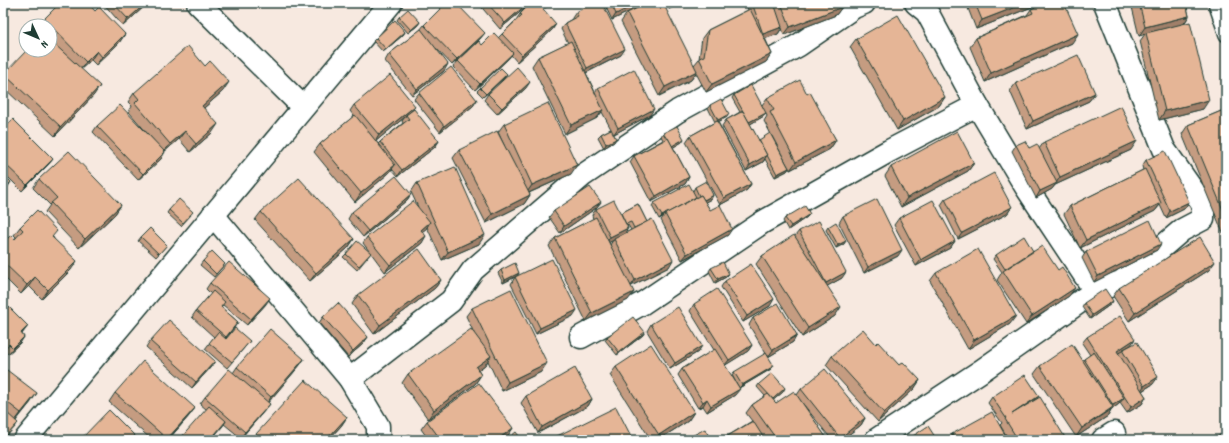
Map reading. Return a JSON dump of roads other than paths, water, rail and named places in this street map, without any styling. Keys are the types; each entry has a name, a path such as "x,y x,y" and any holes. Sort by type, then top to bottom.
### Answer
{"street":[{"path":"198,3 303,108"},
{"path":"25,440 391,3"},
{"path":"916,3 927,12 977,105 1026,187 1095,291"},
{"path":"876,440 981,371 1095,291 1122,282 1182,230 1203,219 1203,205 1164,149 1105,3"},
{"path":"350,379 451,301 473,270 582,176 678,111 799,46 856,4"},
{"path":"582,337 643,303 763,222 889,151 977,105"},
{"path":"213,215 350,379 378,426 378,440"}],"lane":[{"path":"1215,3 1226,35"}]}
